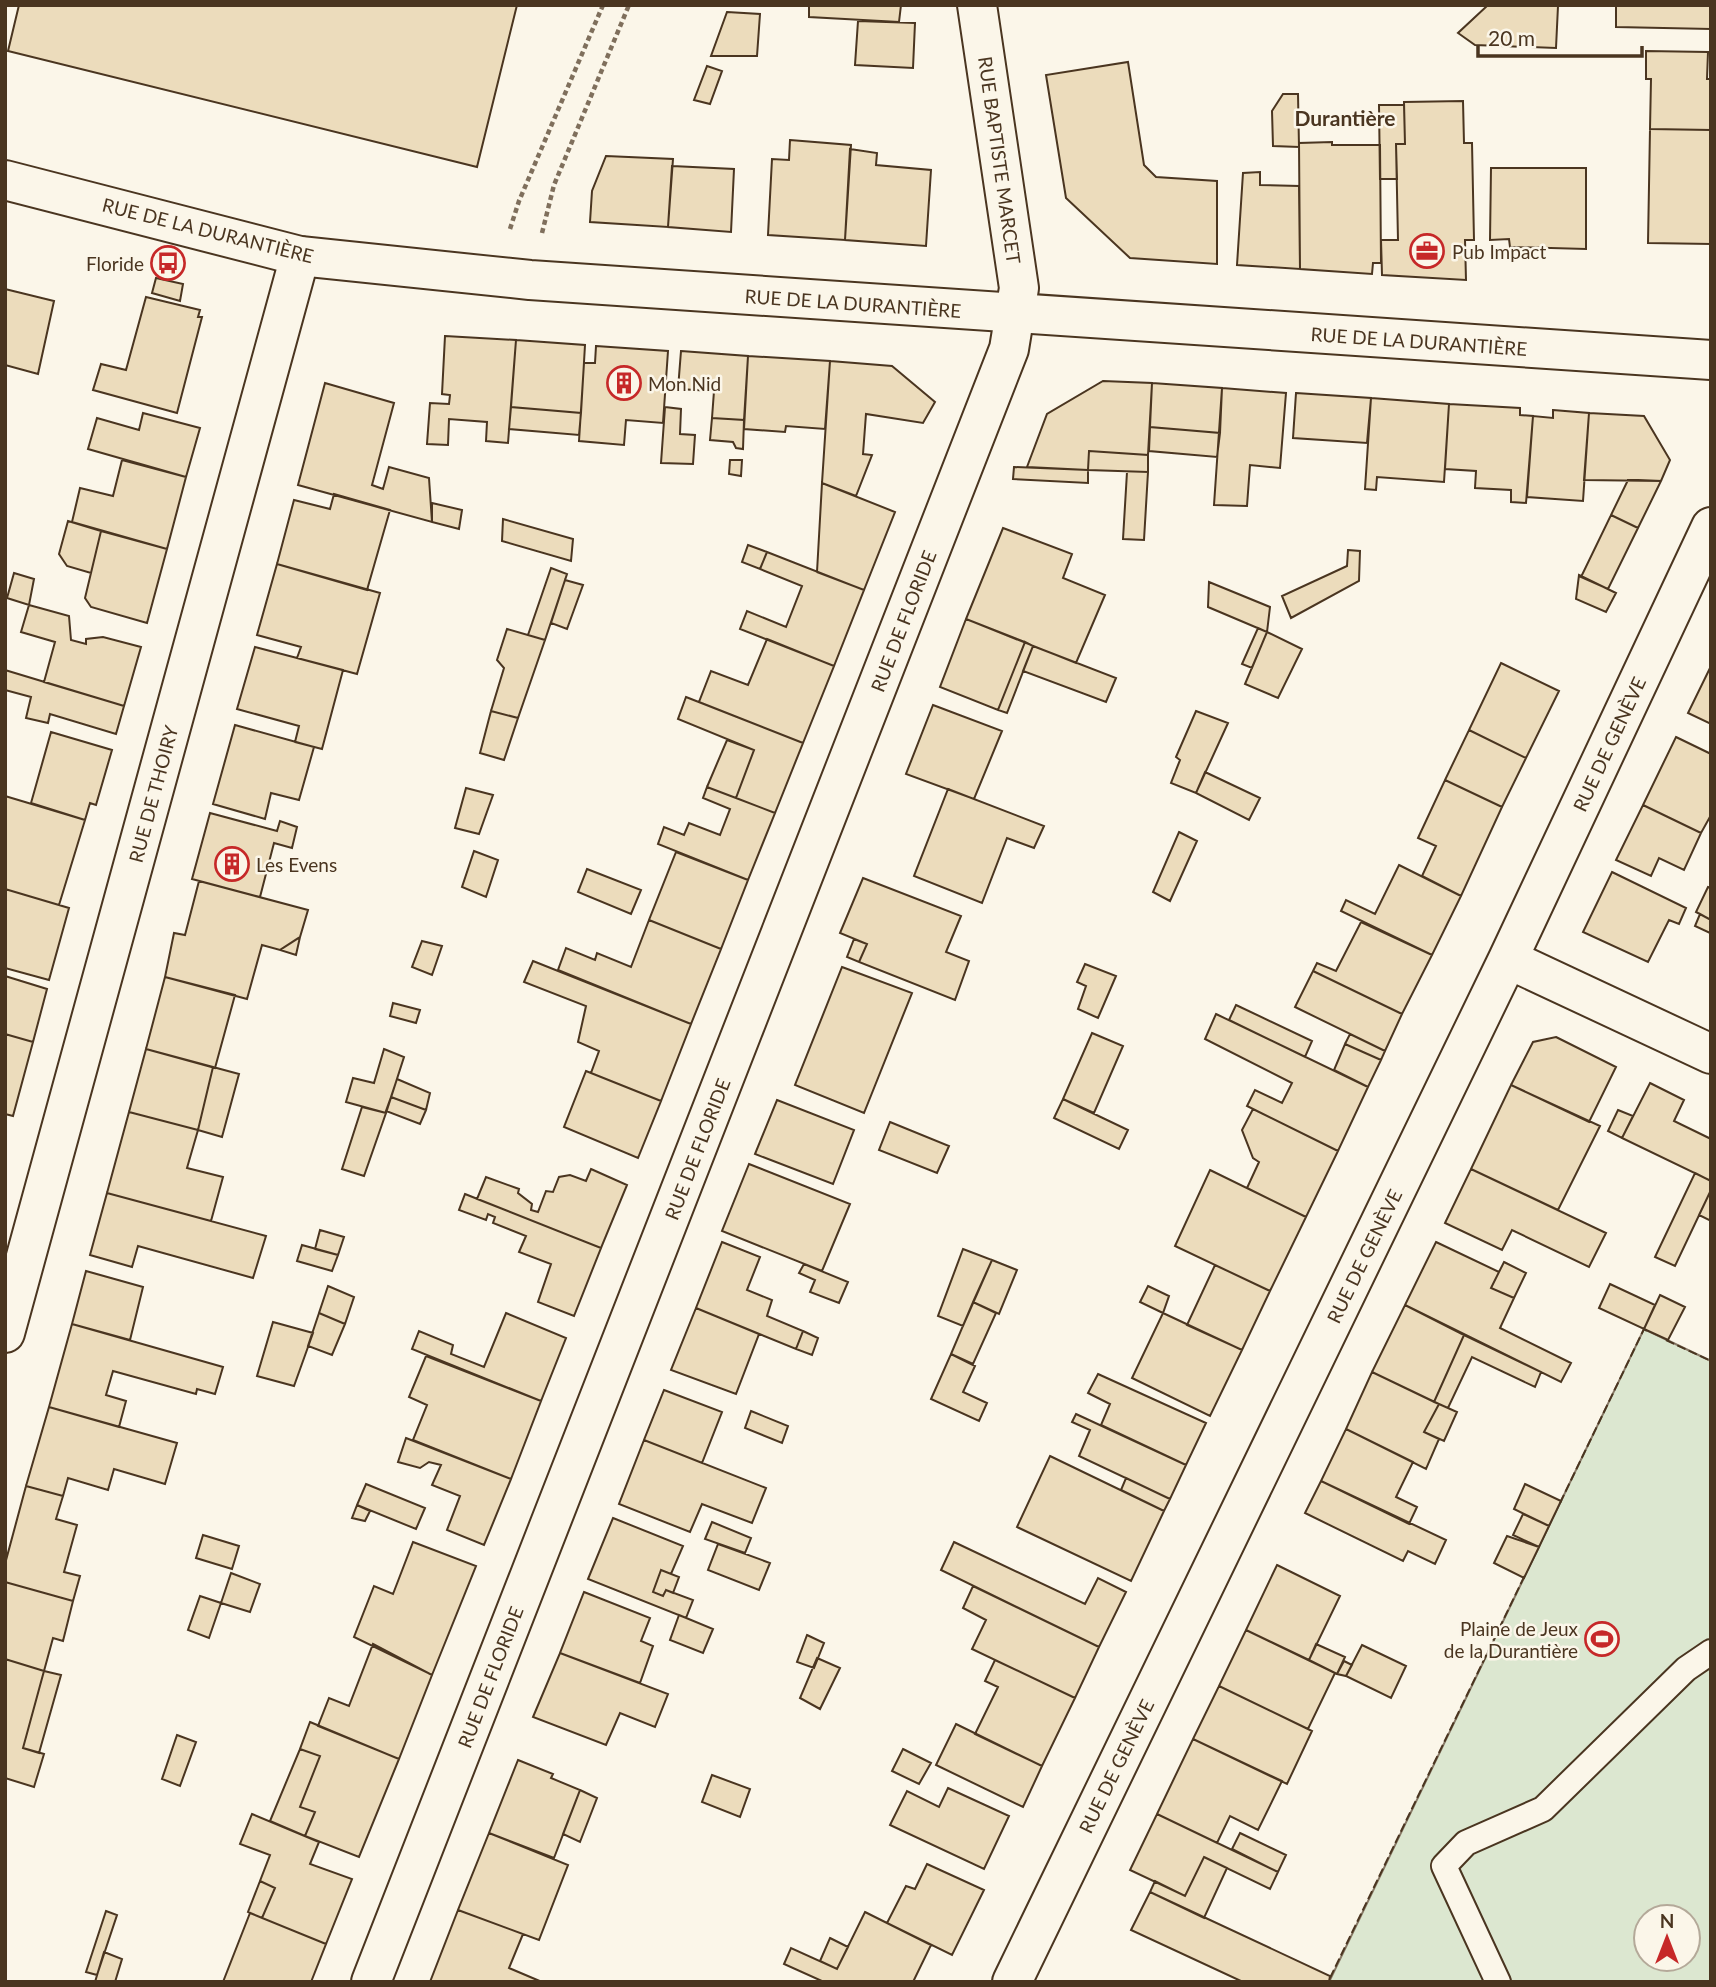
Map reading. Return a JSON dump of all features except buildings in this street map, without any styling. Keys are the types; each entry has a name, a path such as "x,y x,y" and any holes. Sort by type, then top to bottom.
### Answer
{"street":[{"name":"RUE BAPTISTE MARCET","path":"977,5 1019,288 1016,314"},
{"name":"RUE DE LA DURANTIÈRE","path":"5,180 300,256 513,279 1711,360"},
{"name":"RUE DE THOIRY","path":"5,1333 300,256"},
{"name":"RUE DE FLORIDE","path":"371,1982 998,378 1009,349 1016,314"},
{"name":"RUE DE GENÈVE","path":"1012,1982 1508,959 1711,527"},
{"path":"1508,959 1711,1054"}],"lane":[{"path":"1498,1982 1444,1867 1466,1843 1542,1809 1686,1669 1711,1652"}],"path":[{"path":"513,279 519,201 603,5"},
{"path":"513,279 629,5"}],"green space":[{"name":"Plaine de Jeux de la Durantière","path":"1644,1329 1711,1361 1711,1982 1329,1982"}],"fence":[{"path":"1560,1503 1644,1329 1647,1331"},
{"path":"1666,1340 1711,1361"},
{"path":"1330,1978 1525,1575"}],"place":[{"name":"Pub Impact","path":"1427,251"},
{"name":"Floride","path":"168,263"},
{"name":"Mon Nid","path":"624,383"},
{"name":"Les Evens","path":"232,864"},
{"name":"Plaine de Jeux de la Durantière","path":"1602,1639"}],"district":[{"name":"Durantière","path":"1345,117"}]}
